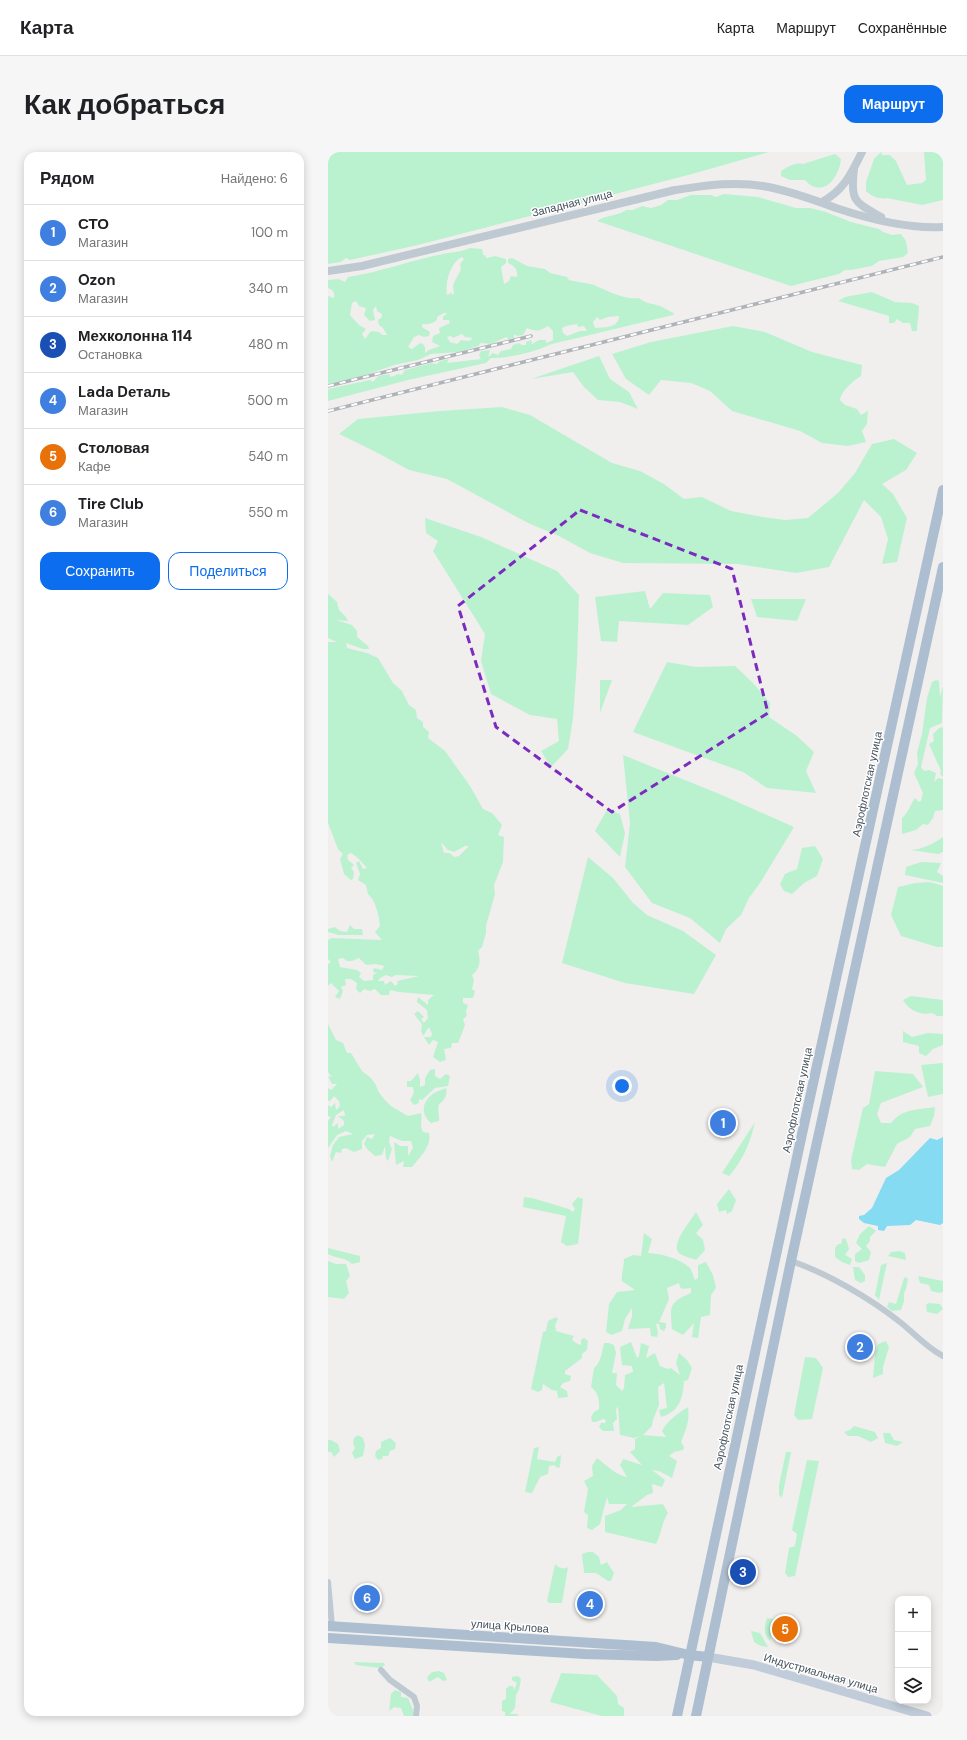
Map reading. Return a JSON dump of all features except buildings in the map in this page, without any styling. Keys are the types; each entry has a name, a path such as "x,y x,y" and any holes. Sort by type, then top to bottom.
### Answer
{"main road":[{"name":"Аэрофлотская улица","path":"677,1716 802,1134 943,490"},
{"path":"696,1716 792,1261 943,566"},
{"name":"улица Крылова","path":"330,1626 656,1647 689,1655 708,1657"},
{"name":"улица Крылова","path":"328,1638 585,1654 656,1656 689,1655"},
{"name":"Индустриальная улица","path":"708,1657 754,1665 927,1716"}],"street":[{"path":"822,202 837,193 854,169 862,152"},
{"path":"854,169 852,193 855,199 860,205 890,222"},
{"name":"Западная улица","path":"328,271 362,266 675,190 727,184 764,186 822,202 864,216 890,222 916,226 943,227"},
{"path":"792,1261 813,1269 867,1300 899,1322 938,1354 943,1356"},
{"path":"328,1582 330,1626"},
{"path":"381,1670 390,1680 414,1697 417,1706 416,1716"}],"highlighted area":[{"path":"580,510 732,569 768,713 612,812 496,727 458,606"}],"green space":[{"path":"328,152 769,152 692,174 418,245 350,260 346,258 341,262 328,264"},
{"path":"881,152 882,155 890,155 896,161 907,185 922,183 926,180 924,152 943,152 943,200 922,205 887,198 879,198 868,193 866,191 866,182 874,159"},
{"path":"835,154 841,159 838,170 832,180 824,187 818,188 812,186 805,180 790,180 781,176 781,171 792,165 803,164"},
{"path":"724,194 758,197 796,208 810,208 826,212 851,222 879,229 892,235 901,234 906,241 908,253 903,257 879,261 872,266 845,270 839,274 791,286 597,221 626,210 633,210 642,206 651,208 661,205 668,200 677,200 691,195 711,195 716,197"},
{"path":"470,248 482,249 483,254 487,258 495,256 506,259 506,263 501,267 504,284 509,281 511,276 517,277 516,268 508,263 508,259 512,258 527,266 545,269 550,273 567,277 569,280 594,285 628,298 639,298 674,313 673,315 552,344 538,350 506,357 491,358 486,363 408,380 328,401 328,389 370,380 373,382 378,376 389,374 391,377 398,374 402,375 405,370 431,363 437,364 440,361 449,359 447,363 481,359 479,355 481,351 490,350 488,357 493,353 498,355 501,351 511,349 513,345 519,343 526,345 526,342 531,340 532,344 539,340 546,340 546,343 553,340 553,331 548,326 538,330 527,328 523,335 517,336 514,334 514,338 509,339 506,337 491,344 481,343 478,346 459,352 431,354 418,360 394,365 363,376 328,384 328,296 334,298 334,294 328,288 328,280 339,279 345,282 348,277","holes":["462,257 464,259 460,264 461,269 453,285 454,295 451,293 447,295 449,273 451,268","356,301 359,306 366,308 364,315 370,321 375,320 373,310 376,306 377,311 382,314 382,317 378,320 379,325 383,328 387,335 371,331 365,339 362,334 366,329 359,325 350,315 352,303","447,313 443,317 443,320 449,320 450,323 439,328 440,333 433,336 432,342 440,346 425,353 425,347 423,344 420,343 412,349 408,347 414,337 419,335 424,337 429,336 430,332 422,327 422,324 430,324 437,320 437,317","619,316 617,323 614,325 595,328 593,322 597,317 600,320 608,317","577,324 578,327 584,326 587,331 580,331 567,336 563,333 562,328","462,334 465,337 473,338 469,341 461,340 457,344 450,342 447,337 451,336 453,338"]},
{"path":"872,292 895,302 912,303 919,306 917,331 912,331 910,323 903,323 897,319 894,323 889,323 889,316 838,301 845,297"},
{"path":"733,326 765,332 812,352 862,365 861,376 851,383 843,393 840,400 845,405 857,409 861,415 868,411 867,424 862,431 866,442 848,446 822,443 800,431 732,411 710,391 691,383 661,380 649,395 626,379 612,354 651,342"},
{"path":"599,356 610,379 629,392 638,409 620,402 598,400 584,387 573,372 531,379"},
{"path":"502,407 530,415 612,463 640,471 664,484 684,499 702,497 731,511 785,520 808,518 838,493 855,473 872,444 894,439 917,453 906,470 882,484 893,494 907,518 897,562 882,564 888,539 881,517 864,500 829,567 796,573 737,564 623,563 590,553 559,536 528,523 447,479 409,470 339,434 358,419"},
{"path":"425,518 481,537 557,571 579,595 577,662 573,719 568,749 551,767 541,751 559,741 557,719 530,715 491,694 481,661 485,634 433,551 438,541 426,533"},
{"path":"645,591 650,609 663,593 710,595 713,607 688,625 619,621 617,642 601,641 595,597"},
{"path":"328,594 337,602 339,610 348,621 336,620 352,625 357,631 357,637 368,646 369,649 363,649 346,643 347,648 367,653 378,658 393,683 402,691 409,705 416,710 417,718 423,722 423,727 429,732 428,738 445,751 470,786 483,809 492,813 502,825 498,835 504,837 503,862 494,885 495,894 486,926 486,933 482,947 478,951 479,964 477,970 472,975 474,980 472,989 475,991 473,998 463,998 463,1003 468,1005 466,1011 467,1015 463,1020 465,1025 458,1043 452,1043 451,1048 444,1049 446,1060 440,1062 433,1057 438,1042 433,1040 429,1045 424,1037 431,1037 432,1034 429,1027 423,1036 421,1030 422,1024 414,1014 418,1011 424,1017 421,1019 424,1023 428,1018 427,1010 417,1002 418,997 428,1005 428,1000 434,995 390,990 389,995 381,995 375,989 370,991 364,989 360,993 356,989 357,983 351,979 345,979 346,985 341,987 343,991 340,999 335,997 339,991 331,983 328,986 328,964 331,962 328,959 328,940 332,938 382,940 375,932 380,926 377,909 368,894 366,885 358,880 360,874 356,863 359,861 363,869 367,868 351,853 347,855 348,860 354,865 351,868 354,872 353,879 351,880 344,874 340,859 343,854 338,849 328,823 328,642 337,642 328,638","holes":["441,842 448,850 454,852 465,846 469,846 459,856 454,857 450,853 444,853","343,958 347,961 352,961 359,958 366,965 376,964 384,966 382,970 374,968 373,972 377,973 373,975 373,980 364,981 359,977 361,973 357,970 340,967 338,959","386,975 392,977 396,975 419,976 397,981 398,984 395,986 391,981 385,985 384,981 378,981"]},
{"path":"751,599 806,599 797,621 757,617"},
{"path":"667,662 696,667 735,666 754,684 770,703 769,717 797,736 814,752 806,771 816,793 767,788 743,772 633,732"},
{"path":"600,680 612,680 600,713"},
{"path":"936,680 939,681 940,697 943,686 942,723 930,728 921,767 924,771 929,770 936,773 934,782 938,778 943,779 943,810 935,811 933,818 928,825 923,824 916,830 902,834 902,818 915,798 919,802 921,801 923,793 914,773 918,764 917,753 922,734 927,698 932,682"},
{"path":"943,727 943,777 940,774 941,771 929,744 934,741 933,734 939,728"},
{"path":"623,755 722,795 794,827 760,883 749,898 741,915 726,929 720,943 690,918 652,903 625,867 630,823"},
{"path":"607,810 620,814 625,833 620,857 595,831"},
{"path":"943,837 943,852 938,854 911,850 928,846"},
{"path":"815,846 823,859 817,876 804,883 792,894 784,891 780,884 785,874 797,869 802,848"},
{"path":"588,857 613,878 633,903 647,915 683,931 716,955 694,994 625,983 562,963"},
{"path":"921,862 941,863 937,872 943,876 943,883 905,875 906,867"},
{"path":"930,882 943,886 943,947 937,947 901,936 891,915 898,887 915,883"},
{"path":"350,925 354,929 362,929 363,935 339,935 328,932 328,929 335,927 340,931 347,932"},
{"path":"911,996 943,1000 943,1016 937,1016 932,1013 919,1013 908,1007 903,1000"},
{"path":"328,1024 336,1040 343,1043 347,1053 351,1053 362,1071 371,1078 378,1091 391,1106 408,1116 421,1113 422,1129 423,1132 429,1133 429,1142 425,1151 412,1167 403,1167 404,1161 396,1165 394,1142 400,1146 408,1146 408,1156 413,1148 411,1141 402,1141 390,1136 389,1142 392,1149 388,1161 386,1158 385,1146 382,1155 375,1156 364,1144 367,1137 372,1139 375,1134 367,1135 362,1141 362,1149 354,1152 346,1148 342,1149 341,1153 336,1152 332,1162 330,1156 333,1145 339,1137 353,1134 346,1131 337,1135 328,1148 328,1121 331,1117 328,1116 328,1105 331,1107 335,1103 336,1110 340,1106 339,1101 334,1096 330,1101 328,1101 328,1088 331,1090 337,1084 332,1084 328,1076 332,1077 328,1072","holes":["344,1110 345,1116 338,1116 344,1121 344,1125 338,1129 338,1123 333,1127 332,1125 336,1115"]},
{"path":"903,1031 912,1037 928,1033 943,1034 943,1045 933,1049 926,1056 919,1053 919,1046 903,1042"},
{"path":"943,1063 943,1094 928,1097 921,1065"},
{"path":"435,1069 435,1076 440,1079 446,1074 450,1076 448,1086 435,1088 422,1100 419,1099 419,1103 414,1105 410,1100 414,1093 413,1087 407,1087 407,1081 411,1081 418,1073 420,1087 425,1085 425,1078 430,1070"},
{"path":"875,1071 913,1074 923,1087 881,1103 877,1114 881,1123 891,1123 900,1115 911,1110 935,1107 934,1116 930,1126 915,1129 910,1137 897,1144 885,1167 867,1164 859,1170 852,1169 851,1160 863,1108 869,1104"},
{"path":"446,1088 445,1098 439,1104 439,1121 431,1123 425,1116 425,1104 430,1096"},
{"path":"755,1122 742,1158 729,1176 722,1173"},
{"path":"729,1189 736,1200 732,1211 727,1214 726,1210 719,1212 717,1204"},
{"path":"524,1197 569,1209 573,1212 575,1209 572,1204 578,1197 583,1199 578,1244 567,1246 561,1242 566,1216 523,1207"},
{"path":"696,1212 703,1225 696,1233 703,1240 705,1250 696,1260 680,1254 677,1249 677,1244 686,1226"},
{"path":"869,1226 876,1231 870,1237 870,1241 866,1246 871,1252 869,1260 859,1263 855,1261 855,1254 862,1249 856,1243 860,1234"},
{"path":"644,1233 652,1239 648,1253 659,1254 676,1259 690,1268 695,1280 698,1278 698,1265 706,1262 713,1275 716,1288 711,1295 710,1315 701,1317 698,1338 692,1337 694,1323 683,1335 672,1329 672,1306 678,1299 691,1293 691,1288 682,1289 679,1283 667,1288 669,1299 659,1322 666,1323 666,1327 664,1331 660,1329 659,1324 656,1324 658,1333 657,1337 651,1336 650,1328 628,1329 632,1316 632,1308 625,1319 622,1331 612,1335 606,1332 609,1304 617,1292 635,1290 622,1281 624,1259 633,1255 641,1256"},
{"path":"843,1238 846,1239 849,1249 845,1255 852,1259 850,1265 835,1257 835,1248 838,1244 841,1244"},
{"path":"328,1248 360,1256 360,1262 352,1264 347,1260 331,1256 328,1254"},
{"path":"900,1251 905,1253 906,1260 888,1256 891,1252"},
{"path":"328,1261 336,1264 346,1264 350,1276 346,1281 349,1293 344,1299 328,1297"},
{"path":"887,1263 879,1300 875,1295 881,1265"},
{"path":"853,1267 859,1267 865,1275 865,1281 861,1283 855,1280"},
{"path":"918,1276 943,1281 943,1292 939,1293 931,1291 929,1285 920,1283"},
{"path":"906,1277 908,1279 901,1310 892,1311 887,1307 889,1302 896,1304 904,1278"},
{"path":"929,1303 940,1304 943,1309 937,1314 927,1312 926,1305"},
{"path":"556,1317 558,1319 555,1325 556,1331 574,1336 572,1340 581,1345 581,1340 584,1338 588,1341 587,1350 582,1354 582,1358 565,1371 565,1374 571,1376 570,1381 563,1383 560,1387 567,1391 568,1397 558,1398 557,1391 552,1390 543,1384 542,1390 538,1392 531,1389 543,1332 546,1331 548,1321"},
{"path":"886,1341 889,1347 883,1367 883,1374 873,1378 875,1355 878,1344"},
{"path":"631,1342 637,1358 639,1356 641,1343 649,1346 646,1358 655,1353 660,1366 668,1369 671,1368 680,1375 676,1363 679,1353 687,1360 692,1368 688,1380 684,1381 683,1394 679,1404 672,1412 661,1417 659,1410 667,1408 664,1383 658,1387 659,1405 652,1426 643,1435 666,1437 662,1431 664,1427 680,1412 688,1407 688,1421 681,1442 684,1447 683,1450 674,1452 669,1456 677,1461 672,1478 659,1471 652,1470 665,1480 662,1487 652,1484 653,1493 647,1495 631,1507 663,1504 668,1513 656,1544 605,1532 605,1516 621,1510 627,1504 609,1504 607,1497 600,1524 592,1530 587,1528 588,1515 584,1512 588,1489 584,1481 593,1476 592,1466 597,1458 615,1472 627,1477 620,1465 623,1459 642,1465 630,1452 635,1449 635,1439 641,1436 634,1438 620,1435 618,1406 616,1410 617,1419 613,1423 614,1431 603,1431 599,1427 601,1423 605,1423 606,1420 603,1419 592,1422 591,1417 594,1412 599,1409 598,1397 591,1387 594,1368 600,1360 604,1343 614,1345 616,1353 612,1373 617,1373 616,1385 622,1391 624,1388 625,1375 633,1372 632,1366 622,1365 620,1347"},
{"path":"805,1357 816,1358 823,1368 812,1419 798,1420 794,1415"},
{"path":"854,1426 875,1432 878,1438 871,1442 858,1436 848,1436 844,1432 850,1430"},
{"path":"883,1433 890,1433 894,1440 903,1442 897,1446 885,1443"},
{"path":"358,1435 363,1438 365,1445 363,1456 355,1459 352,1453 355,1448 353,1443 354,1438"},
{"path":"390,1438 396,1443 395,1449 390,1451 388,1456 383,1456 382,1459 378,1460 375,1456 376,1451 381,1448 381,1442"},
{"path":"328,1440 338,1444 340,1451 334,1457 331,1452 328,1452"},
{"path":"539,1447 537,1459 555,1462 557,1457 561,1455 560,1467 558,1468 554,1465 549,1466 548,1474 540,1477 532,1493 525,1492 534,1448"},
{"path":"786,1452 791,1452 782,1498 779,1495 779,1485"},
{"path":"807,1460 819,1461 795,1576 788,1577 785,1573 789,1548 795,1546 797,1534 792,1530"},
{"path":"593,1552 599,1557 601,1565 607,1562 614,1573 611,1581 608,1581 596,1573 584,1573 582,1554"},
{"path":"555,1564 561,1568 568,1567 562,1603 549,1603 547,1601"},
{"path":"767,1618 773,1619 774,1625 770,1641 766,1636 765,1631"},
{"path":"751,1631 760,1633 768,1647 761,1646 754,1642"},
{"path":"354,1662 384,1663 385,1665 380,1668 356,1665"},
{"path":"439,1671 444,1673 447,1680 443,1681 438,1677 429,1682 427,1677 432,1672"},
{"path":"561,1673 597,1675 617,1696 618,1704 624,1708 624,1716 602,1716 550,1702"},
{"path":"518,1676 521,1679 519,1690 516,1695 515,1708 510,1714 517,1714 519,1716 505,1716 505,1712 502,1711 502,1701 506,1699 506,1689 509,1686 513,1686 514,1690 517,1683 512,1680 512,1677"},
{"path":"395,1690 401,1692 401,1697 408,1698 413,1710 413,1716 404,1716 401,1708 394,1707 389,1711 391,1694"}],"water":[{"path":"943,1137 943,1223 940,1225 916,1220 910,1225 887,1226 884,1231 878,1230 878,1226 864,1223 859,1219 859,1216 864,1215 872,1208 886,1178 899,1170 930,1138 937,1140"}],"railway":[{"path":"328,411 943,257"},
{"path":"328,386 531,336"}],"place":[{"name":"СТО","path":"723,1123"},
{"name":"Ozon","path":"860,1347"},
{"name":"Мехколонна 114","path":"743,1572"},
{"name":"Tire Club","path":"367,1598"},
{"name":"Lada Dеталь","path":"590,1604"},
{"name":"Столовая","path":"785,1629"}]}
